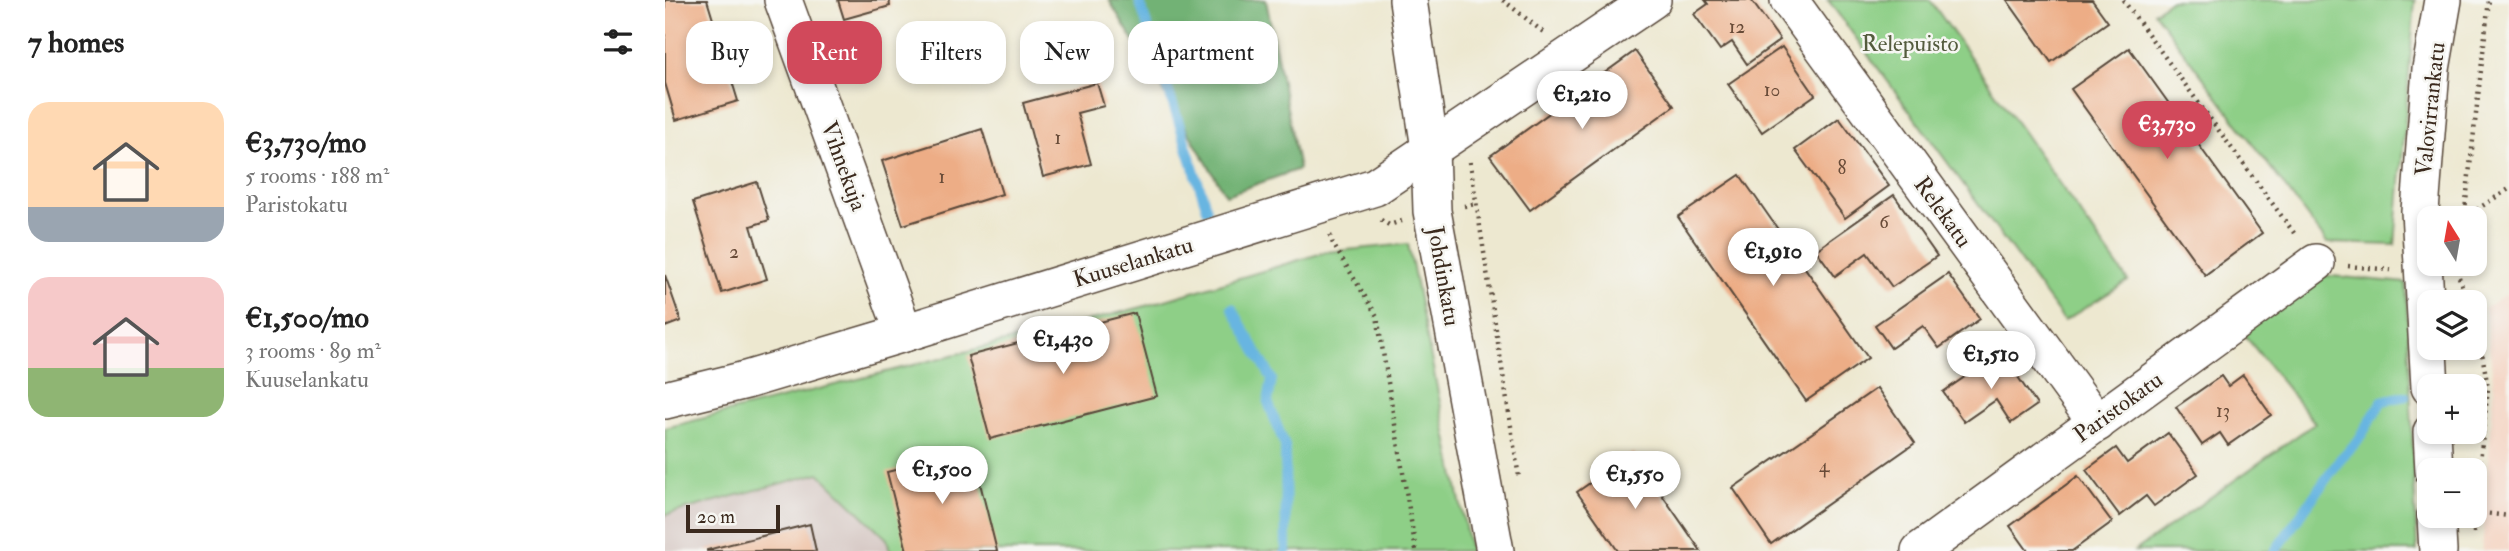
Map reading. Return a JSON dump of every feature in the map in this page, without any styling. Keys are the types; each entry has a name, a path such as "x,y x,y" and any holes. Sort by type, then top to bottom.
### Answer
{"street":[{"name":"Vihnekuja","path":"783,0 904,333"},
{"name":"Johdinkatu","path":"1408,0 1430,149 1432,211 1495,551"},
{"name":"Kuuselankatu","path":"665,400 746,380 904,333 1375,187 1653,0"},
{"name":"Relekatu","path":"1789,0 2097,423"},
{"name":"Valovirrankatu","path":"2420,206 2431,69 2443,0"},
{"name":"Paristokatu","path":"1920,551 2316,263"},
{"name":"Valovirrankatu","path":"2424,276 2429,374"},
{"path":"2437,528 2438,551"}],"path":[{"path":"1503,0 1572,56"},
{"path":"2123,0 2316,263 2417,273"},
{"path":"2465,206 2489,0"},
{"path":"1465,128 1520,484"},
{"path":"2483,206 2509,189"},
{"path":"1326,224 1333,244 1377,316 1416,551"},
{"path":"2481,458 2488,388 2483,360"},
{"path":"2487,512 2509,516"}],"shaded area":[{"path":"2509,292 2509,551 2482,551 2484,528 2487,528 2487,483 2494,388 2487,307"},
{"path":"819,473 887,539 890,551 665,551 665,515"}],"green space":[{"path":"1109,0 1266,0 1270,21 1128,21 1128,32"},
{"name":"Relepuisto","path":"1828,0 1930,0 2128,281 2064,321"},
{"path":"2170,0 2415,0 2395,245 2327,243 2154,12"},
{"path":"1278,61 1299,169 1226,195 1159,84 1278,84"},
{"path":"1408,244 1470,551 890,551 887,539 819,473 665,515 665,428 1142,307 1326,252"},
{"path":"2321,275 2406,283 2417,551 2135,551 2315,423 2242,332"}],"building":[{"path":"665,0 707,0 713,21 686,21 686,84 733,84 738,101 676,120 665,83"},
{"path":"838,0 889,0 890,6 844,19"},
{"path":"1705,0 1751,0 1780,40 1747,64 1732,42 1720,50 1694,14 1708,4"},
{"path":"2007,0 2092,0 2108,22 2051,62"},
{"path":"1782,47 1815,95 1762,132 1728,84"},
{"path":"2129,48 2262,233 2205,275 2071,89"},
{"path":"1635,51 1674,106 1530,210 1490,156"},
{"path":"1097,84 1104,106 1077,113 1091,164 1043,177 1023,103"},
{"path":"1839,118 1889,186 1845,218 1795,150"},
{"path":"982,129 1002,194 903,225 882,161"},
{"path":"1740,175 1868,358 1806,401 1678,217"},
{"path":"757,182 769,220 751,226 767,279 722,293 693,202"},
{"path":"1894,195 1937,256 1892,287 1867,253 1835,276 1816,250"},
{"path":"1948,274 1980,319 1939,348 1923,326 1891,348 1875,325"},
{"path":"665,275 681,321 665,327"},
{"path":"1135,313 1157,396 990,439 968,356"},
{"path":"2001,352 2037,405 2011,423 1996,400 1964,422 1943,392"},
{"path":"2243,375 2271,415 2228,445 2220,433 2202,445 2176,407 2221,376 2228,386"},
{"path":"1877,388 1915,443 1771,544 1733,488"},
{"path":"2168,433 2198,474 2154,506 2146,496 2120,516 2086,470 2116,448 2127,463"},
{"path":"972,451 997,551 907,551 887,472"},
{"path":"1633,453 1701,551 1618,551 1577,492"},
{"path":"2078,476 2112,522 2072,551 2028,551 2010,526"},
{"path":"810,524 816,551 707,551 707,550"}],"waterway":[{"path":"1139,0 1207,209"},
{"path":"1232,308 1272,379 1268,402 1285,446 1286,551"},
{"path":"2275,551 2341,458 2358,441 2382,401 2405,396"}]}
